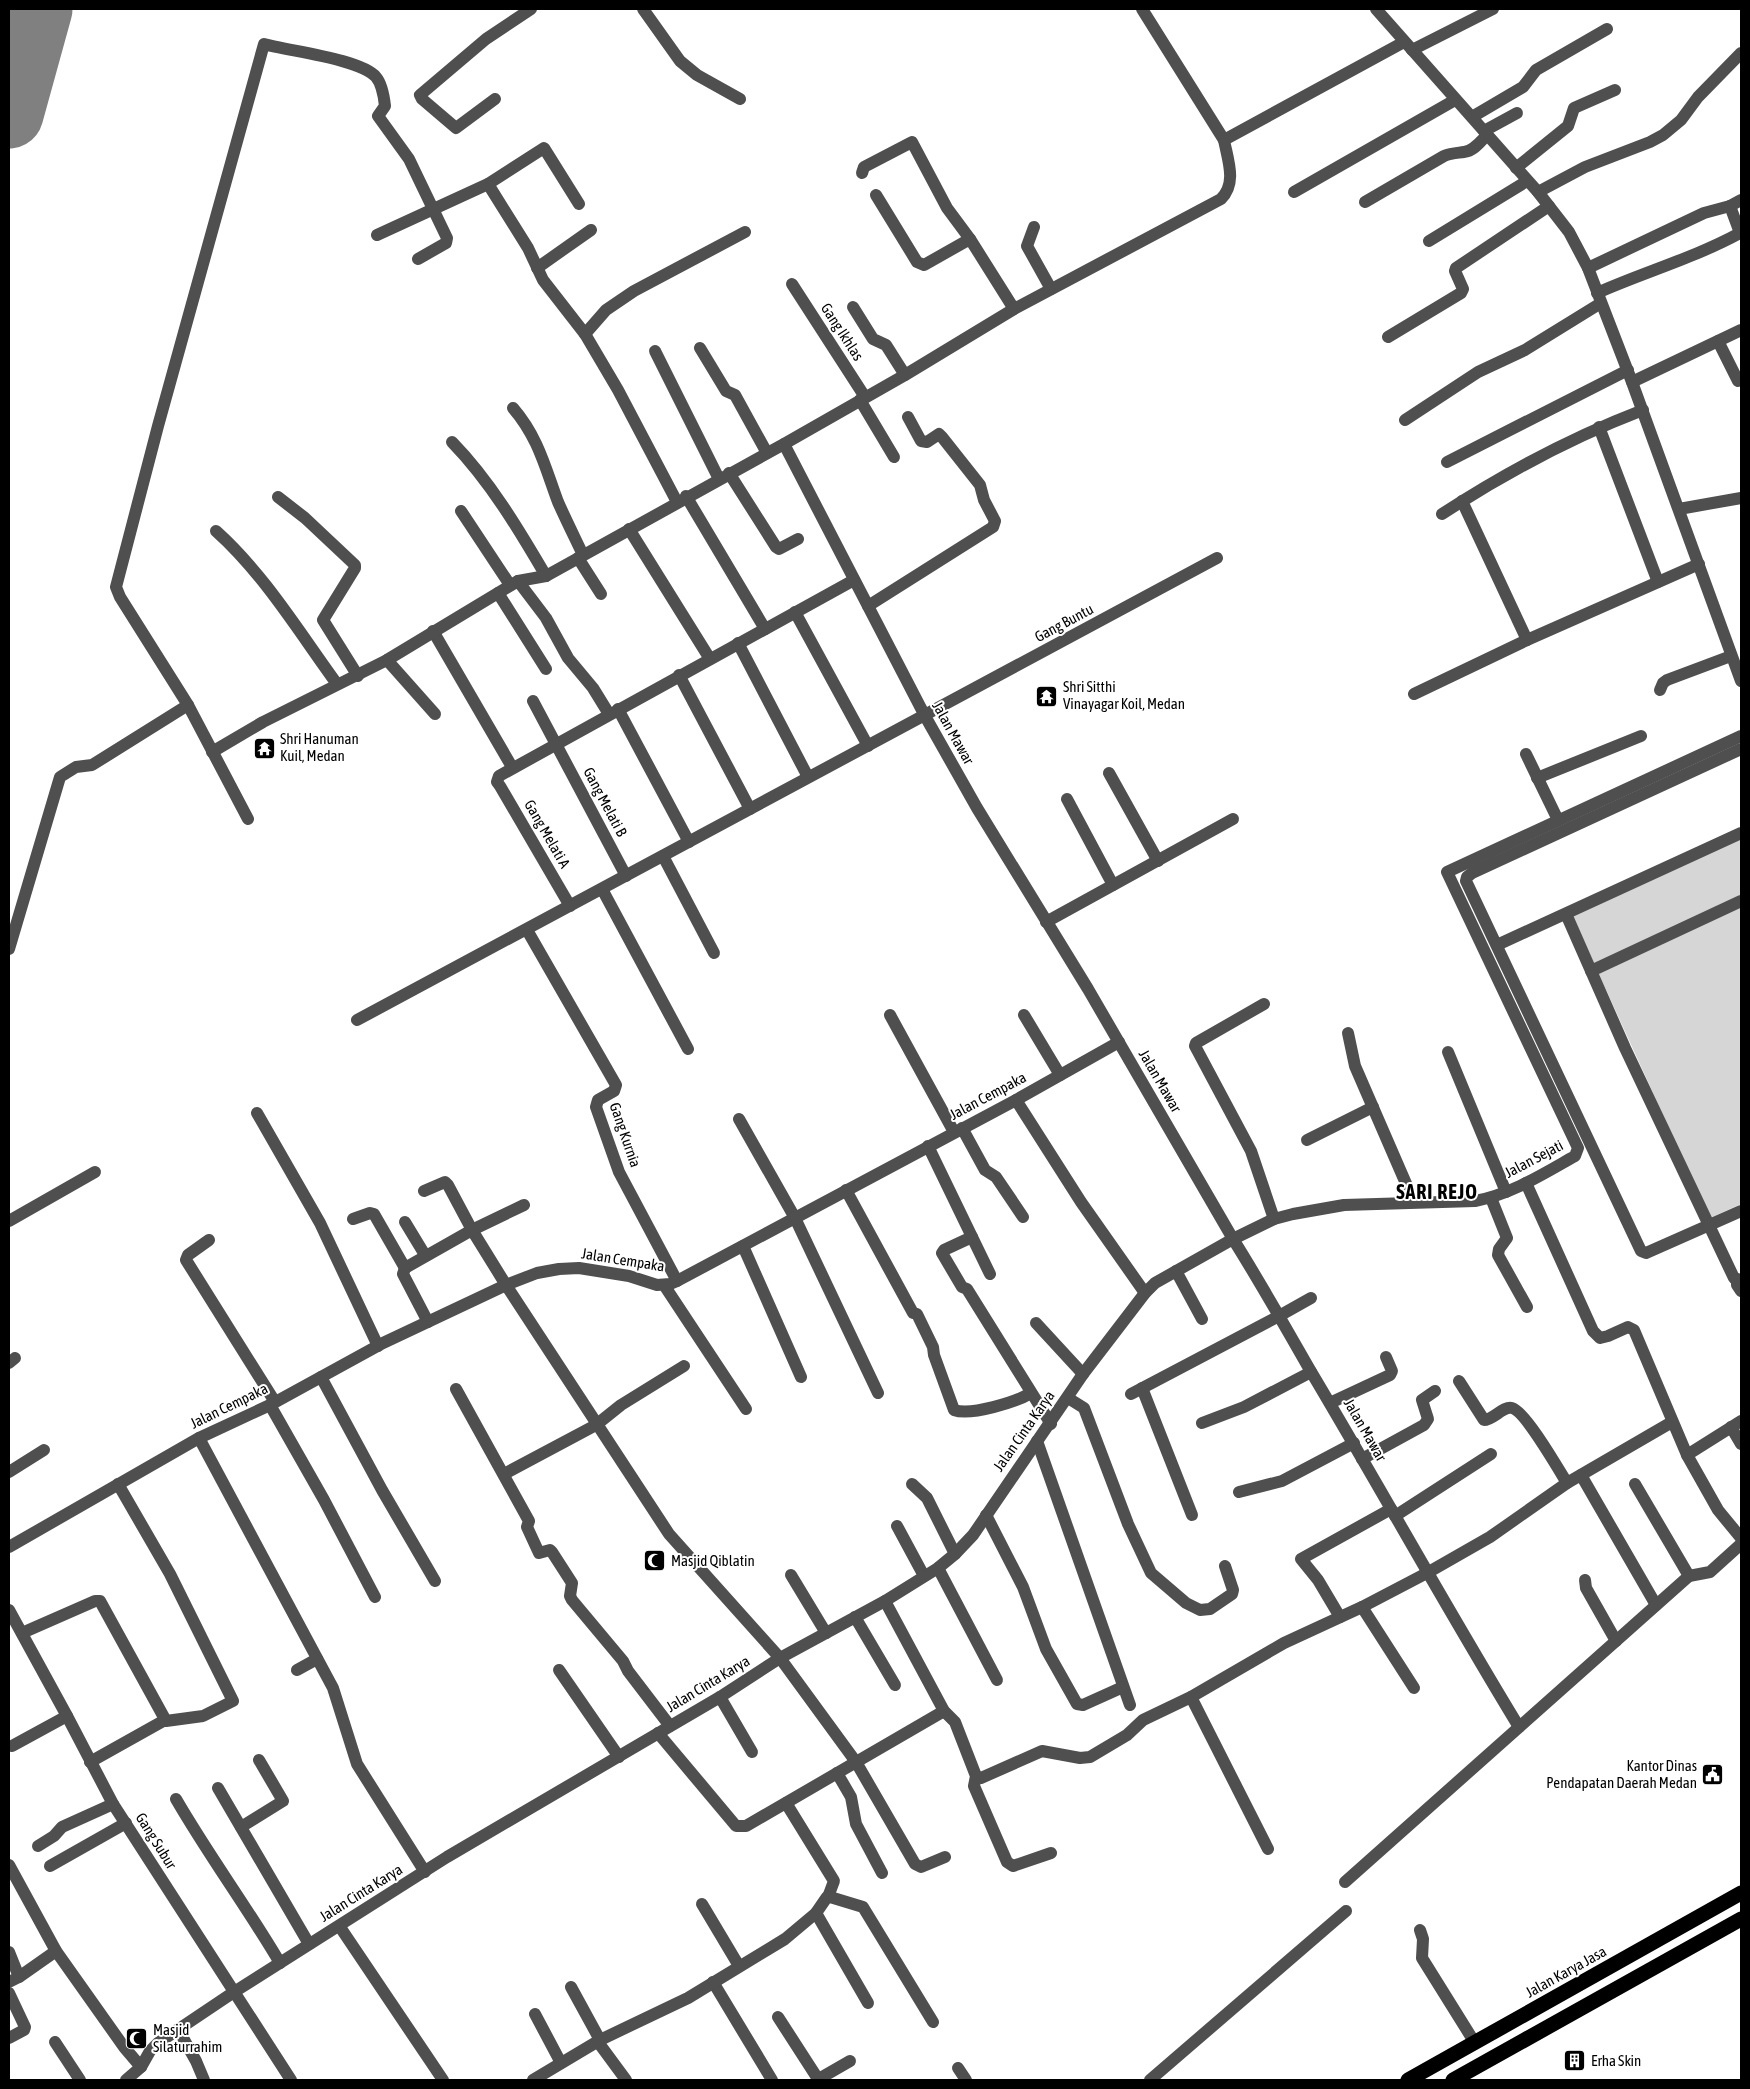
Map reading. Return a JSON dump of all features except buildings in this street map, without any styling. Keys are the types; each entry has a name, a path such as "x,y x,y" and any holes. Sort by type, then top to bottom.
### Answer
{"highway":[{"name":"Jalan Karya Jasa","path":"1408,2080 1741,1893"},
{"path":"1453,2080 1741,1919"},
{"path":"1616,1964 1627,1982"}],"street":[{"path":"495,99 456,128 420,95 486,39 531,9"},
{"path":"643,9 680,61 697,75 740,99"},
{"path":"212,752 263,722 387,660 514,583 546,576 863,399 1014,309 1221,200 1226,194 1231,180 1224,140 1142,9"},
{"path":"1376,9 1538,192 1569,232 1588,268 1630,376 1736,660 1741,681"},
{"path":"1224,140 1408,46 1493,9"},
{"path":"1472,117 1523,87 1536,70 1607,29"},
{"path":"248,818 188,705 120,597 116,587 264,44 348,63 375,76 380,84 385,104 384,109 378,116 409,159 447,241 418,259"},
{"path":"1538,192 1584,166 1650,142 1663,135 1681,120 1698,97 1741,53"},
{"path":"1516,168 1568,126 1574,108 1615,90"},
{"path":"1294,192 1455,100"},
{"path":"1365,202 1444,156 1471,149 1485,133 1517,113"},
{"path":"862,173 864,167 912,142 947,208 1014,309"},
{"path":"377,235 488,184 544,148 579,204"},
{"path":"1429,242 1528,181"},
{"path":"488,184 515,225 548,289 585,334 682,499 765,629"},
{"path":"876,195 920,264 924,265 970,240"},
{"path":"1588,268 1704,213 1730,206 1741,200"},
{"path":"1388,337 1460,293 1463,289 1455,271 1456,268 1549,206"},
{"path":"1405,420 1478,372 1525,350 1599,298 1650,270 1695,256 1741,235 1730,206"},
{"path":"1034,227 1027,246 1051,289"},
{"path":"537,268 591,230"},
{"path":"585,334 606,310 634,291 745,232"},
{"name":"Gang Ikhlas","path":"792,284 863,399 894,457"},
{"path":"853,307 873,339 886,345 905,375"},
{"path":"1447,462 1630,376 1741,330"},
{"path":"1718,341 1738,381"},
{"path":"700,348 726,391 735,395 767,453"},
{"path":"655,351 724,476 776,547 779,549 798,539"},
{"path":"513,408 527,424 534,437 580,557 601,594"},
{"path":"1442,514 1524,464 1563,443 1642,410"},
{"path":"868,606 994,527 994,518 983,499 980,485 939,434 927,442 921,441 908,417"},
{"path":"1599,427 1658,582"},
{"path":"452,442 471,463 492,492 546,576"},
{"name":"Jalan Mawar","path":"784,444 925,716 977,808 1119,1042 1354,1443 1427,1573 1519,1727"},
{"path":"278,497 298,512 355,565 323,620 358,676"},
{"path":"1679,509 1741,498"},
{"path":"1462,501 1527,640"},
{"path":"462,511 514,583 546,618 568,658 614,712 689,842"},
{"path":"629,529 710,659"},
{"path":"216,531 251,568 337,684"},
{"name":"Gang Buntu","path":"357,1020 1217,558"},
{"path":"1414,694 1527,640 1699,564"},
{"path":"433,631 512,767 854,580"},
{"path":"498,593 546,669"},
{"path":"795,612 868,746"},
{"path":"738,644 808,777"},
{"path":"387,660 435,714"},
{"path":"1660,690 1663,683 1667,680 1736,660"},
{"path":"679,676 750,809"},
{"name":"Gang Melati B","path":"533,701 626,876"},
{"path":"9,949 60,777 76,767 92,764 188,705"},
{"path":"1537,778 1640,736"},
{"path":"1526,754 1558,820 1741,736"},
{"path":"1741,749 1469,875 1467,884 1641,1251 1646,1253 1741,1211"},
{"name":"Gang Melati A","path":"512,767 497,779 570,906"},
{"path":"1109,773 1158,861"},
{"path":"1067,799 1113,885"},
{"path":"1046,922 1233,819"},
{"name":"Jalan Sejati","path":"1233,1239 1274,1219 1344,1204 1475,1201 1491,1198 1526,1183 1575,1156 1578,1148 1447,872 1558,820"},
{"path":"1496,946 1741,833"},
{"path":"663,856 714,953"},
{"path":"602,889 688,1049"},
{"path":"1591,971 1741,901"},
{"path":"1566,914 1625,1048 1734,1278 1740,1284"},
{"name":"Gang Kurnia","path":"527,930 616,1085 614,1091 598,1100 596,1107 619,1172 677,1281"},
{"path":"1264,1004 1196,1043 1195,1046 1251,1151 1274,1219"},
{"path":"890,1015 958,1130 985,1170 996,1177 1023,1217"},
{"path":"1024,1015 1060,1075"},
{"path":"1348,1033 1355,1066 1414,1202"},
{"name":"Jalan Cempaka","path":"9,1547 199,1438 272,1404 378,1346 506,1285 537,1273 579,1268 629,1276 657,1285 677,1281 1016,1100 1119,1042"},
{"path":"1448,1052 1506,1192"},
{"path":"1016,1100 1081,1202 1145,1293"},
{"path":"1307,1140 1373,1107"},
{"path":"257,1113 320,1223 378,1346"},
{"path":"739,1119 795,1218 878,1393"},
{"path":"928,1146 990,1274"},
{"path":"9,1221 95,1172"},
{"path":"424,1190 440,1183 448,1184 472,1230 506,1285 669,1534 780,1658 856,1762 915,1864 921,1867 945,1857"},
{"path":"1526,1183 1593,1331 1600,1338 1628,1327 1634,1330 1687,1454 1718,1510 1741,1538"},
{"path":"846,1190 913,1313 917,1314 927,1332 954,1410 960,1412 990,1408 1019,1399 1031,1393"},
{"path":"1491,1198 1507,1238 1499,1249 1498,1255 1527,1307"},
{"path":"428,1322 403,1274 405,1268 472,1230 524,1205"},
{"path":"353,1219 370,1213 374,1214 405,1268"},
{"path":"405,1222 425,1255"},
{"path":"972,1237 944,1250 942,1253 962,1287 967,1289 1050,1424"},
{"name":"Jalan Cinta Karya","path":"126,2080 141,2067 154,2047 178,2029 309,1944 340,1927 534,1805 720,1697 780,1658 885,1601 938,1568 973,1535 1083,1374 1145,1293 1156,1283 1233,1239"},
{"path":"209,1240 188,1255 186,1260 272,1404 375,1596"},
{"path":"743,1246 801,1377"},
{"path":"1176,1271 1202,1319"},
{"path":"664,1285 746,1409"},
{"path":"1192,1515 1136,1391 1311,1298"},
{"path":"1036,1323 1083,1374"},
{"path":"1330,1403 1390,1375 1392,1371 1386,1357"},
{"path":"504,1474 596,1425 621,1405 684,1366"},
{"path":"1202,1423 1244,1407 1312,1372"},
{"path":"321,1377 382,1490 435,1581"},
{"path":"1458,1381 1484,1420 1508,1408 1515,1409 1530,1425 1567,1483"},
{"path":"456,1389 529,1521 526,1527 540,1554 550,1550 552,1552 572,1583 570,1596 572,1600 623,1661 628,1671 670,1726"},
{"path":"1362,1459 1424,1426 1428,1419 1422,1400 1435,1391"},
{"path":"1068,1398 1084,1408 1128,1524 1151,1573 1186,1603 1200,1610 1206,1610 1221,1603 1232,1594 1233,1590 1225,1566"},
{"path":"976,1776 981,1778 1042,1751 1080,1758 1090,1756 1127,1735 1143,1720 1192,1697 1284,1643 1362,1607 1490,1537 1567,1483 1672,1422"},
{"path":"1687,1454 1736,1424 1741,1444"},
{"path":"199,1438 332,1688 357,1764 425,1872"},
{"path":"1037,1441 1130,1704"},
{"path":"1238,1492 1282,1481 1354,1443"},
{"path":"9,1472 44,1450"},
{"path":"1340,1617 1318,1580 1301,1558 1393,1512 1490,1454"},
{"path":"1582,1475 1656,1605"},
{"path":"22,1633 96,1602 102,1602 165,1720 170,1722 203,1716 233,1701 170,1574 118,1484"},
{"path":"912,1484 927,1498 955,1554"},
{"path":"1635,1484 1689,1576"},
{"path":"986,1515 1023,1587 1046,1649 1077,1704 1083,1705 1123,1687"},
{"path":"897,1526 924,1576"},
{"path":"1345,1882 1689,1576 1710,1572 1741,1544"},
{"path":"938,1568 997,1680"},
{"path":"790,1575 826,1632"},
{"path":"1585,1580 1586,1588 1616,1641"},
{"path":"885,1601 944,1712 955,1722 976,1776 974,1786 1006,1862 1012,1866 1051,1853"},
{"path":"1362,1607 1414,1688"},
{"name":"Gang Subur","path":"9,1610 113,1804 291,2080"},
{"path":"856,1617 895,1685"},
{"path":"298,1670 317,1659"},
{"path":"559,1670 619,1757"},
{"path":"720,1697 752,1752"},
{"path":"1192,1697 1268,1849"},
{"path":"658,1733 736,1826 746,1826 944,1712"},
{"path":"12,1746 67,1716"},
{"path":"90,1762 165,1720"},
{"path":"242,1827 283,1801 259,1760"},
{"path":"837,1773 850,1796 856,1824 882,1873"},
{"path":"218,1788 309,1944"},
{"path":"176,1800 201,1843 259,1928 280,1963"},
{"path":"533,2080 599,2041 688,1998 785,1939 816,1912 828,1897 834,1881 786,1803"},
{"path":"38,1846 54,1836 61,1827 113,1804"},
{"path":"50,1866 126,1823"},
{"path":"9,1865 56,1951 124,2047 141,2067"},
{"path":"828,1897 863,1908 933,2022"},
{"path":"702,1904 739,1966"},
{"path":"1150,2080 1346,1911"},
{"path":"816,1912 868,2003"},
{"path":"340,1927 443,2080"},
{"path":"1420,1930 1424,1939 1422,1958 1475,2042"},
{"path":"9,1952 14,1980 56,1951"},
{"path":"713,1982 772,2080"},
{"path":"571,1987 599,2041 626,2080"},
{"path":"9,1993 25,2027 24,2030 9,2038"},
{"path":"535,2014 560,2063"},
{"path":"778,2017 818,2080 850,2061"},
{"path":"178,2029 196,2061 204,2080"},
{"path":"55,2042 80,2080"},
{"path":"958,2068 966,2080"}],"shaded area":[{"path":"1741,837 1741,1204 1710,1218 1572,915"}],"runway":[{"path":"9,114 38,9"}],"place":[{"name":"Shri Sitthi Vinayagar Koil, Medan","path":"1047,696"},
{"name":"Shri Hanuman Kuil, Medan","path":"264,748"},
{"name":"Masjid Qiblatin","path":"655,1561"},
{"name":"Kantor Dinas Pendapatan Daerah Medan","path":"1713,1775"},
{"name":"Masjid Silaturrahim","path":"137,2039"},
{"name":"Erha Skin","path":"1575,2061"}],"district":[{"name":"SARI REJO","path":"1437,1192"}]}
